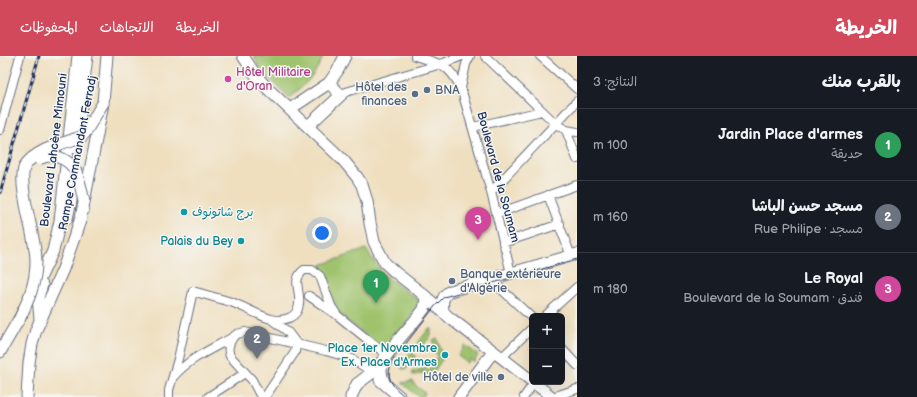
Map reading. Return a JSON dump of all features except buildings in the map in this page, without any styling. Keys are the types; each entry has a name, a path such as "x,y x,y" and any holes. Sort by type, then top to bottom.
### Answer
{"main road":[{"name":"Boulevard Lahcène Mimouni","path":"0,352 19,320 45,269 58,235 62,212 78,56"},
{"name":"Boulevard Lahcène Mimouni","path":"40,320 38,297 61,241 71,201 74,159 81,110 86,56"},
{"name":"Rampe Commandant Ferradj","path":"27,397 32,344 40,320 73,243 84,202 103,102 107,56"},
{"path":"243,56 262,83 344,160 362,185 367,201 372,233 381,257 390,268 444,313 529,379"},
{"path":"290,109 329,83 345,56"},
{"path":"308,126 341,94 329,83"},
{"path":"19,320 30,295 35,277 36,261 35,247 23,182 23,172 25,166 30,160 41,152 85,133 103,102"},
{"path":"23,182 28,170 35,161 48,156 60,157 75,170 84,202"},
{"path":"444,313 442,304 444,298 450,291 574,255"},
{"path":"351,397 357,384 373,372 421,314 426,304 424,295"},
{"path":"385,384 381,370 387,355"},
{"path":"459,397 497,355"},
{"path":"373,372 400,397"},
{"path":"537,385 552,397"}],"street":[{"path":"0,130 20,56"},
{"path":"415,56 441,64 454,74 461,88"},
{"path":"341,94 441,64 462,56"},
{"path":"461,88 466,64 470,56"},
{"path":"485,56 556,123 566,130 577,132"},
{"path":"540,56 577,89"},
{"name":"Boulevard de la Soumam","path":"461,88 491,192 511,273"},
{"path":"491,192 577,101"},
{"path":"472,127 542,111"},
{"path":"566,130 577,159"},
{"path":"496,214 577,185"},
{"path":"548,195 574,255"},
{"path":"504,243 560,224"},
{"path":"272,320 288,319 297,313 300,302 297,282 298,276 304,270 308,269 320,276 331,306 336,315"},
{"path":"494,278 498,286 529,315"},
{"path":"548,313 577,287"},
{"path":"168,397 174,377 192,291 232,302 272,320 287,331 296,343 295,352 265,397"},
{"path":"309,296 387,355"},
{"path":"497,355 529,330"},
{"path":"174,377 192,360 233,338 241,332 249,332 296,343 350,358 373,372"},
{"path":"233,338 230,342 228,352 234,361 252,380 261,397"},
{"path":"565,352 577,364"},
{"path":"208,397 245,372"},
{"path":"524,397 531,385"},
{"path":"552,397 577,390"}],"green space":[{"path":"254,56 324,56 314,74 290,98 260,70"},
{"path":"366,249 383,274 417,299 419,306 387,352 339,314 321,265"},
{"path":"429,328 431,329 431,336 420,349 416,346"},
{"path":"437,338 444,357 432,374 430,373 428,375 425,373 413,375 412,371 427,368 429,370 438,355 436,354 433,340"},
{"path":"465,345 478,355 474,362 470,359 467,363 458,356"},
{"path":"411,352 416,356 406,369 402,369 401,366"},
{"path":"413,381 414,384 425,393 423,397 419,397 402,383"}],"tram line":[{"path":"406,397 393,385 389,377 390,366 393,360 436,305 444,297 577,259"}],"railway":[{"path":"0,193 39,56"}],"place":[{"name":"Hôtel Militaire d'Oran","path":"228,79"},
{"name":"BNA","path":"427,90"},
{"name":"Hôtel des finances","path":"415,94"},
{"name":"برج شاتونوف","path":"184,212"},
{"name":"Le Royal","path":"478,240"},
{"name":"Palais du Bey","path":"241,241"},
{"name":"Banque extérieure d'Algérie","path":"452,281"},
{"name":"Jardin Place d'armes","path":"376,303"},
{"name":"Place 1er Novembre Ex. Place d'Armes","path":"445,355"},
{"name":"مسجد حسن الباشا","path":"257,359"},
{"name":"Hôtel de ville","path":"501,377"}]}
